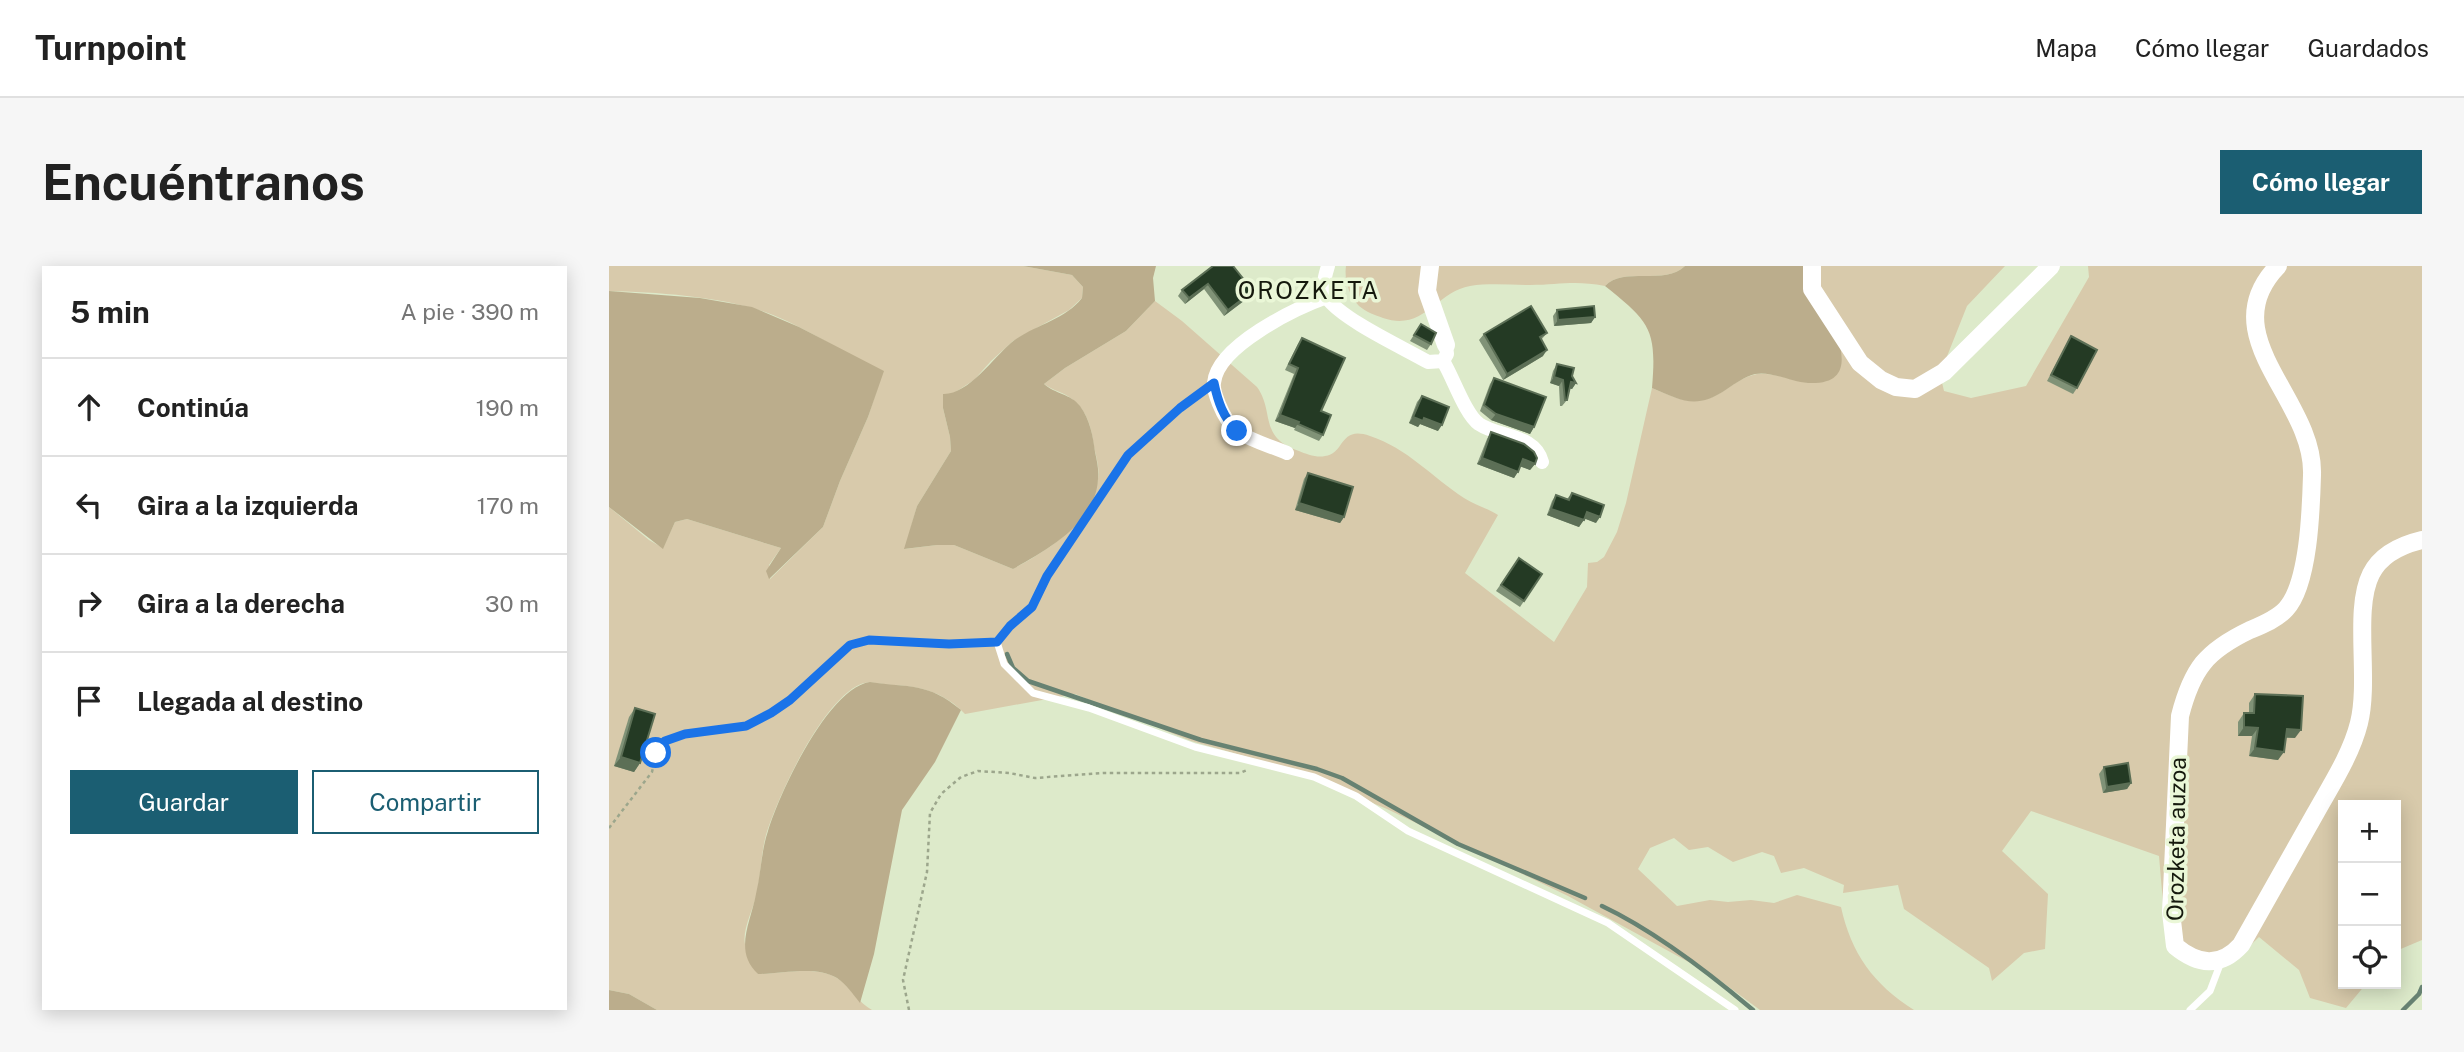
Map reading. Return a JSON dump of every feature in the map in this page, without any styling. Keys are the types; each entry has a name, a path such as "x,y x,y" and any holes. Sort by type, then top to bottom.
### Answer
{"street":[{"path":"1328,266 1324,280 1327,297 1346,315 1428,362 1445,353"},
{"path":"1430,266 1427,291 1445,353 1467,410 1478,423 1528,441 1540,452 1542,462"},
{"path":"1812,266 1812,289 1860,363 1881,380 1896,387 1915,389 1944,372 2051,266"},
{"name":"Orozketa auzoa","path":"2221,960 2192,960 2175,946 2171,912 2180,716 2187,687 2205,660 2226,643 2285,611 2294,599 2302,577 2312,453 2306,433 2261,348 2255,328 2258,292 2278,266"},
{"path":"1287,453 1237,431 1227,421 1214,383 1223,360 1257,332 1297,308 1327,297"},
{"path":"2221,960 2233,954 2241,945 2342,767 2356,735 2364,694 2363,599 2369,577 2379,560 2411,542 2422,540"}],"lane":[{"path":"1214,383 1180,408 1128,455 1047,576 1032,607 1010,626 997,642 1004,664 1033,693 1089,708 1195,747 1314,777 1356,796 1408,831 1608,923 1735,1010"},
{"path":"2190,1010 2210,991 2221,960"}],"path":[{"path":"609,828 652,772 656,753 665,741 685,734 746,726 790,700 850,645 869,640 949,644 997,642"},
{"path":"909,1010 903,980 927,872 930,813 941,794 961,777 978,771 1035,778 1103,773 1240,773 1259,764"}],"shaded area":[{"path":"609,266 1023,266 1072,275 1083,287 1082,298 1069,310 1013,341 974,380 954,393 943,408 951,451 917,506 905,549 954,545 1013,569 1054,544 1078,522 1094,495 1098,479 1092,433 1085,414 1069,397 1044,384 1126,331 1155,301 1182,321 1257,387 1272,431 1286,445 1308,454 1322,456 1331,454 1353,434 1370,436 1396,448 1464,498 1498,515 1465,573 1554,642 1587,587 1588,563 1597,562 1604,557 1617,532 1652,388 1682,399 1699,401 1717,395 1757,374 1816,383 1813,266 2005,266 1967,306 1940,374 1944,391 1971,398 2026,386 2089,277 2088,266 2422,266 2422,940 2401,949 2401,800 2338,800 2338,989 2362,989 2346,1008 2310,998 2299,970 2259,937 2233,962 2182,945 2164,915 2159,856 2031,811 2002,851 2048,894 2045,949 2024,953 1992,981 1989,968 1904,909 1898,885 1843,893 1844,885 1804,868 1781,873 1774,856 1762,852 1733,862 1708,847 1689,850 1674,838 1650,848 1638,869 1677,906 1710,900 1774,903 1797,895 1841,907 1851,939 1866,966 1887,989 1914,1010 1760,1010 1714,976 1568,896 1387,809 1293,770 1191,741 1075,694 965,714 932,692 869,682 846,693 831,709 803,751 780,797 766,835 757,893 747,925 745,944 758,974 822,972 840,980 872,1010 657,1010 629,994 609,990 609,507 663,548 675,522 687,519 781,548 769,565 770,579 823,527 868,417 883,371 787,321 755,309 693,297 609,291"},
{"path":"1023,266 1156,266 1153,278 1155,301 1126,331 1044,384 1076,402 1086,417 1098,469 1095,495 1089,509 1067,533 1013,569 954,545 904,549 917,506 951,451 943,394 962,389 1012,342 1067,312 1082,298 1083,287 1072,275"},
{"path":"1346,266 1685,266 1667,275 1622,277 1605,286 1575,283 1470,286 1448,296 1420,316 1397,321 1377,316 1359,306 1348,287"},
{"path":"1685,266 1813,266 1839,340 1842,362 1834,378 1808,383 1768,374 1755,374 1740,380 1716,396 1698,401 1681,400 1652,388 1653,352 1647,328 1632,309 1605,286 1622,277 1667,275"},
{"path":"609,291 700,298 752,307 799,327 884,371 823,527 769,579 766,571 781,548 687,519 675,522 663,549 609,507"},
{"path":"870,682 928,690 961,710 935,762 902,810 874,954 860,1003 843,983 829,974 809,971 758,974 746,956 745,946 766,839 794,769 822,722 838,703 854,689"},
{"path":"609,990 629,994 657,1010 609,1010"}],"building":[{"path":"1213,266 1233,266 1253,291 1228,310 1208,284 1189,298 1182,290"},
{"path":"1531,306 1547,333 1540,337 1547,350 1507,374 1484,334"},
{"path":"1594,306 1595,317 1558,320 1557,310"},
{"path":"1421,324 1436,333 1431,344 1414,335"},
{"path":"2071,336 2097,350 2077,388 2051,375"},
{"path":"1302,338 1345,358 1321,411 1331,415 1323,435 1280,415 1298,368 1289,364"},
{"path":"1557,364 1574,368 1572,376 1576,383 1571,382 1567,400 1563,380 1554,377"},
{"path":"1494,378 1546,397 1534,427 1496,414 1484,405"},
{"path":"1422,396 1449,407 1442,425 1413,417"},
{"path":"1491,432 1524,444 1534,452 1537,458 1535,464 1523,459 1518,472 1482,458"},
{"path":"1308,473 1353,487 1344,517 1299,503"},
{"path":"1572,493 1604,505 1600,517 1587,512 1584,520 1551,509 1556,495 1569,500"},
{"path":"1519,558 1542,574 1524,601 1501,585"},
{"path":"2255,694 2303,696 2301,730 2287,729 2284,752 2255,748 2258,728 2244,727 2244,713 2254,713"},
{"path":"635,708 655,714 640,763 621,757"},
{"path":"2128,763 2131,783 2107,787 2104,767"}],"waterway":[{"path":"1007,654 1013,668 1028,681 1201,740 1317,769 1342,778 1458,844 1585,898"},
{"path":"1602,906 1642,927 1681,953 1753,1010"},
{"path":"2403,1010 2419,994 2422,987"}],"district":[{"name":"OROZKETA","path":"1309,290"}],"route":[{"path":"656,753 665,741 685,734 746,726 771,713 790,700 850,645 869,640 949,644 997,642 1010,626 1032,607 1047,576 1128,455 1180,408 1214,383 1227,421 1237,431"}]}
